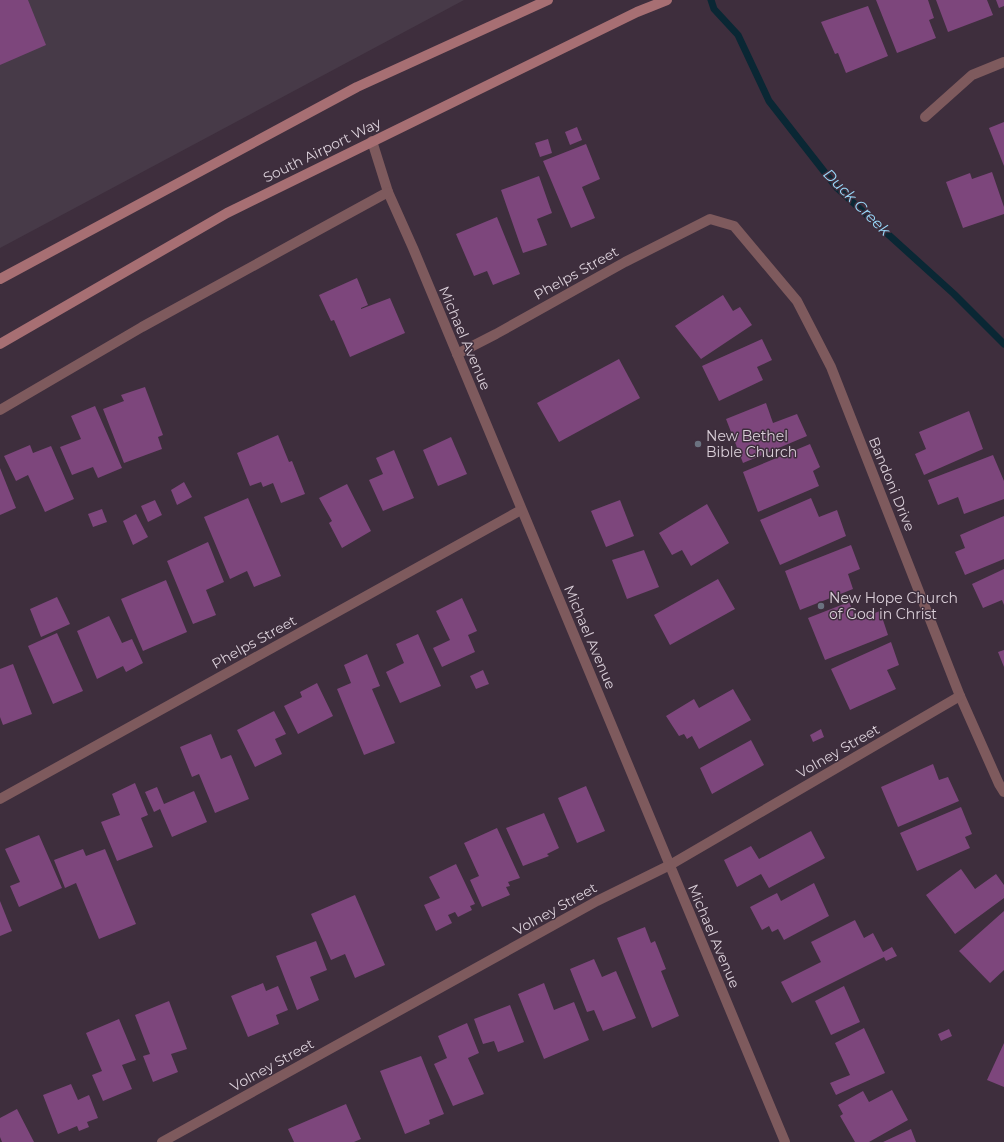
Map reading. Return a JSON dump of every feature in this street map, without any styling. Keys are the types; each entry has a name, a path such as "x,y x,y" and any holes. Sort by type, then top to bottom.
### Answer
{"main road":[{"path":"0,279 357,87 548,0"},
{"name":"South Airport Way","path":"0,344 227,213 637,12 667,0"}],"street":[{"path":"925,117 972,75 1004,62"},
{"name":"Michael Avenue","path":"372,141 388,192 413,248 785,1142"},
{"path":"0,410 142,327 388,192"},
{"name":"Phelps Street","path":"457,354 625,262 710,219"},
{"name":"Bandoni Drive","path":"710,219 734,226 797,301 830,367 960,696 999,784 1004,792"},
{"name":"Phelps Street","path":"0,799 522,510"},
{"name":"Volney Street","path":"162,1142 597,901 670,865 960,696"}],"shaded area":[{"path":"0,0 464,0 0,248"}],"building":[{"path":"0,0 28,0 46,45 0,65"},
{"path":"876,0 928,0 934,18 929,20 936,38 897,53"},
{"path":"936,0 987,0 993,15 948,32"},
{"path":"996,0 1004,0 1004,6 999,8"},
{"path":"868,6 888,56 846,73 838,53 835,54 821,22"},
{"path":"1004,122 1004,166 989,128"},
{"path":"577,127 582,140 570,145 565,132"},
{"path":"548,139 552,153 540,157 535,143"},
{"path":"586,144 600,179 582,187 595,218 571,228 543,161"},
{"path":"992,172 1004,207 1004,214 963,228 946,182 970,173 972,179"},
{"path":"539,176 552,213 537,219 547,245 523,253 501,190"},
{"path":"497,217 520,274 493,285 487,271 474,276 456,234"},
{"path":"357,278 368,305 361,309 390,298 405,333 350,357 334,320 331,321 319,295"},
{"path":"723,295 733,311 740,307 752,325 701,359 675,326"},
{"path":"762,339 772,360 757,367 763,380 719,401 702,366"},
{"path":"619,359 640,398 559,442 537,403"},
{"path":"145,387 163,435 158,437 162,449 124,463 103,409 124,401 121,395"},
{"path":"766,403 773,423 797,414 807,436 743,463 726,419"},
{"path":"95,406 122,468 98,478 93,467 72,475 60,447 81,439 71,416"},
{"path":"969,411 983,449 924,475 915,454 926,449 919,432"},
{"path":"278,435 289,462 292,461 305,494 281,503 273,483 263,487 261,482 250,486 237,453"},
{"path":"451,437 467,474 438,486 423,450"},
{"path":"810,444 820,467 813,471 819,486 758,512 743,472"},
{"path":"30,445 33,453 51,446 74,499 45,512 28,475 16,481 4,456"},
{"path":"394,450 414,498 383,511 369,480 383,474 376,458"},
{"path":"993,455 1004,481 1004,499 964,514 958,497 938,505 928,480"},
{"path":"0,468 16,508 0,515"},
{"path":"184,482 192,497 177,505 171,490"},
{"path":"347,484 371,531 342,548 329,523 332,521 319,498"},
{"path":"248,498 281,576 254,587 247,571 230,579 204,517"},
{"path":"811,498 819,517 837,510 846,536 780,565 760,520"},
{"path":"155,500 162,515 148,522 141,506"},
{"path":"620,500 634,536 606,547 591,511"},
{"path":"707,504 729,543 691,566 682,550 672,555 659,533"},
{"path":"102,509 107,522 93,527 88,514"},
{"path":"136,514 148,537 133,545 123,521"},
{"path":"1004,516 1004,559 965,575 955,552 965,548 960,535"},
{"path":"208,542 224,582 206,590 216,615 193,624 167,561"},
{"path":"851,545 860,569 848,574 853,589 800,610 785,571"},
{"path":"644,550 659,587 627,599 612,560"},
{"path":"1004,569 1004,605 1002,600 983,608 972,584"},
{"path":"718,579 735,609 670,645 654,615"},
{"path":"166,580 187,632 143,651 121,599"},
{"path":"57,597 70,624 41,637 30,609"},
{"path":"462,598 477,631 468,635 475,652 442,667 433,648 450,640 436,611"},
{"path":"849,602 857,620 880,611 888,635 825,660 808,618"},
{"path":"109,616 122,643 132,639 143,663 126,672 123,666 97,679 77,631"},
{"path":"57,633 83,691 53,704 28,646"},
{"path":"418,634 441,686 400,703 386,672 404,663 396,644"},
{"path":"891,642 899,665 887,670 896,689 850,710 831,669"},
{"path":"1004,650 1004,667 998,652"},
{"path":"367,654 380,686 372,689 395,743 364,755 337,689 351,683 344,665"},
{"path":"13,664 32,714 3,725 0,717 0,669"},
{"path":"483,670 489,684 476,689 470,676"},
{"path":"317,683 333,716 298,734 284,706 302,697 300,692"},
{"path":"733,689 751,720 699,749 692,736 687,739 684,734 679,736 666,716 694,699 699,708"},
{"path":"274,711 286,734 275,739 282,754 255,767 237,730"},
{"path":"821,729 824,737 813,742 810,735"},
{"path":"211,734 221,759 231,755 249,799 215,813 199,774 192,777 180,747"},
{"path":"751,740 764,765 712,794 700,768"},
{"path":"933,764 939,780 948,777 959,801 898,827 881,787"},
{"path":"135,783 148,815 141,818 153,847 117,861 101,822 120,815 112,794"},
{"path":"586,786 605,831 577,843 558,798"},
{"path":"157,787 164,804 194,791 207,822 172,837 160,809 154,812 145,792"},
{"path":"961,807 972,834 965,837 970,848 917,871 900,833"},
{"path":"544,813 559,848 547,854 549,856 523,866 506,828"},
{"path":"497,828 520,878 508,882 510,886 506,887 510,895 482,907 470,880 479,876 464,843"},
{"path":"811,831 825,858 769,888 761,874 737,887 724,860 751,846 759,859"},
{"path":"39,835 62,888 19,907 10,886 20,882 5,849"},
{"path":"83,849 86,856 105,849 136,924 99,939 76,883 65,888 54,860"},
{"path":"456,864 475,904 470,906 472,910 458,917 455,912 448,915 452,923 436,931 424,905 440,898 429,877"},
{"path":"961,869 975,889 996,874 1004,885 1004,898 955,934 926,895"},
{"path":"814,883 829,916 784,940 778,929 772,932 769,926 762,930 750,907 777,893 781,901"},
{"path":"355,895 385,965 355,978 345,954 331,960 311,914"},
{"path":"0,901 12,931 0,936"},
{"path":"1004,911 1004,970 990,983 959,951"},
{"path":"855,920 864,938 873,933 883,952 892,947 897,956 886,961 884,957 792,1003 781,982 821,962 811,942"},
{"path":"645,927 651,943 655,941 666,969 661,971 679,1016 652,1028 617,938"},
{"path":"316,941 327,970 310,977 319,1000 297,1010 276,956"},
{"path":"594,959 602,977 616,971 636,1018 603,1031 594,1010 587,1012 570,969"},
{"path":"263,983 266,991 278,986 288,1010 276,1015 279,1024 248,1037 231,996"},
{"path":"544,983 554,1010 574,1002 589,1040 544,1059 518,994"},
{"path":"844,986 860,1022 831,1035 815,1001"},
{"path":"169,1001 187,1049 171,1054 178,1072 153,1082 143,1056 150,1054 135,1015"},
{"path":"510,1005 524,1042 498,1052 494,1041 483,1044 474,1019"},
{"path":"119,1019 136,1060 122,1065 132,1089 103,1101 92,1075 102,1071 86,1033"},
{"path":"467,1023 479,1053 468,1058 484,1094 453,1106 434,1064 447,1058 438,1036"},
{"path":"864,1028 885,1073 836,1095 830,1083 850,1075 835,1043"},
{"path":"949,1029 952,1036 941,1041 938,1034"},
{"path":"1004,1043 1004,1087 987,1080"},
{"path":"421,1056 444,1114 429,1120 430,1124 405,1134 380,1071"},
{"path":"71,1084 78,1100 89,1095 98,1118 87,1122 89,1127 79,1131 77,1126 58,1134 43,1095"},
{"path":"892,1090 908,1120 869,1142 855,1142 840,1116 843,1114 838,1105 863,1091 869,1102"},
{"path":"346,1104 361,1139 354,1142 294,1142 288,1129"},
{"path":"17,1109 34,1142 2,1142 0,1137 0,1118"},
{"path":"911,1129 916,1142 883,1142"}],"waterway":[{"name":"Duck Creek","path":"711,0 714,9 738,35 769,101 837,188 954,294 1004,344"}],"place":[{"name":"New Bethel Bible Church","path":"698,444"},
{"name":"New Hope Church of God in Christ","path":"821,606"}]}
